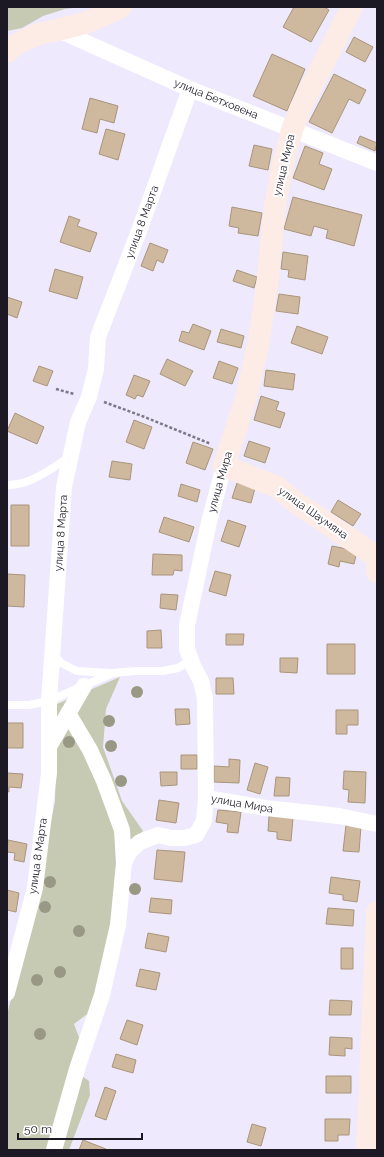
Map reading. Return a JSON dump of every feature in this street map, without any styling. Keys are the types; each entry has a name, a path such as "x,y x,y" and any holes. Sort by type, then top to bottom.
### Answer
{"street":[{"path":"7,52 16,44 38,34 88,22 121,7"},
{"name":"улица Мира","path":"352,7 301,106 292,130 282,168 275,206 267,286 258,346 246,398 224,466 209,522 187,625 187,649 201,681 205,698 206,798 266,808 339,816 377,824"},
{"name":"улица Бетховена","path":"58,30 190,89 377,163"},
{"name":"улица 8 Марта","path":"7,993 35,888 49,773 49,701 64,487 78,422 89,397 96,369 98,336 139,231 190,89"},
{"name":"улица Шаумяна","path":"224,466 277,486 298,504 377,557"},
{"path":"377,557 377,572"},
{"path":"49,747 84,686"},
{"path":"54,1150 77,1069 102,996 118,925 124,864 122,830 110,796 90,750 68,713"},
{"path":"124,864 130,851 140,842 158,835 170,838 184,838 196,835 204,821 206,798"},
{"path":"367,1150 373,1100 377,912"}],"lane":[{"path":"7,485 30,480 71,456"},
{"path":"52,653 61,663 77,672 113,673 163,671 178,668 191,660"},
{"path":"7,705 29,705 49,701 113,673"}],"path":[{"path":"56,389 89,397 142,416 211,445"}],"green space":[{"path":"7,7 81,7 65,9 43,16 22,28 7,31"},
{"path":"120,677 106,709 103,747 122,801 143,831 121,850 116,901 94,1009 74,1024 80,1040 79,1074 89,1081 90,1095 69,1150 7,1150 7,1015 36,902 55,801 57,704"}],"building":[{"path":"294,7 324,7 329,10 311,42 283,27"},
{"path":"354,37 373,47 365,62 346,52"},
{"path":"272,54 305,69 287,111 253,96"},
{"path":"334,74 366,90 359,104 349,99 332,133 309,122"},
{"path":"90,98 118,106 114,123 100,119 97,133 82,129"},
{"path":"106,129 125,134 118,160 99,154"},
{"path":"360,136 377,143 375,151 357,143"},
{"path":"254,145 272,149 268,170 249,166"},
{"path":"305,146 323,153 319,164 332,169 324,190 293,178"},
{"path":"293,197 362,215 354,246 326,238 328,230 314,226 311,236 284,229"},
{"path":"232,207 262,213 258,236 238,233 239,228 229,226"},
{"path":"69,216 80,220 77,226 97,233 90,252 60,242"},
{"path":"150,243 168,250 163,263 157,260 153,271 141,266"},
{"path":"283,252 308,256 305,280 288,277 289,270 281,269"},
{"path":"55,269 83,277 77,299 49,291"},
{"path":"237,270 257,277 254,288 233,281"},
{"path":"279,294 300,297 298,314 276,311"},
{"path":"7,297 22,302 17,318 7,314"},
{"path":"193,324 211,331 204,350 179,341 182,331 189,333"},
{"path":"297,326 328,337 322,354 291,343"},
{"path":"221,329 244,336 241,348 217,342"},
{"path":"167,359 193,371 185,386 160,374"},
{"path":"219,361 238,368 232,384 213,378"},
{"path":"39,366 53,371 47,386 33,381"},
{"path":"266,370 295,374 293,390 264,386"},
{"path":"134,375 150,381 143,397 137,395 135,399 126,395"},
{"path":"261,396 279,402 276,410 285,413 280,428 254,420"},
{"path":"15,413 44,427 37,444 7,431"},
{"path":"134,420 152,427 144,449 126,442"},
{"path":"249,441 270,448 265,463 244,456"},
{"path":"193,442 213,449 205,470 186,463"},
{"path":"112,461 132,464 130,480 109,477"},
{"path":"237,483 255,488 251,503 232,498"},
{"path":"181,484 200,490 197,502 178,496"},
{"path":"338,500 361,514 353,526 331,512"},
{"path":"11,505 29,505 29,546 11,546"},
{"path":"164,517 194,527 189,542 159,532"},
{"path":"228,520 246,526 239,547 221,541"},
{"path":"332,546 357,551 354,564 340,561 339,567 328,564"},
{"path":"153,554 182,555 182,571 174,570 173,575 152,575"},
{"path":"215,571 231,575 226,596 209,591"},
{"path":"7,574 25,575 24,607 7,606"},
{"path":"161,594 178,595 176,610 160,608"},
{"path":"161,630 162,648 147,648 147,631"},
{"path":"226,634 244,634 243,645 226,645"},
{"path":"327,644 355,644 355,674 327,674"},
{"path":"280,658 298,658 297,673 280,672"},
{"path":"216,678 233,678 234,694 216,694"},
{"path":"175,709 189,709 190,724 176,725"},
{"path":"336,710 358,710 358,725 347,725 347,734 336,734"},
{"path":"7,723 23,723 23,748 7,748"},
{"path":"181,755 197,755 197,769 181,769"},
{"path":"229,759 240,760 239,783 214,782 214,766 229,767"},
{"path":"255,763 268,767 260,794 247,790"},
{"path":"344,771 366,772 365,803 348,802 349,790 343,789"},
{"path":"160,772 177,772 177,785 161,786"},
{"path":"7,773 23,774 21,788 9,787 9,792 7,791"},
{"path":"276,777 290,778 289,796 274,796"},
{"path":"159,800 179,803 176,823 156,820"},
{"path":"218,810 241,812 238,833 227,832 228,824 216,822"},
{"path":"269,816 293,818 291,841 277,839 277,832 268,831"},
{"path":"346,825 361,826 359,852 343,851"},
{"path":"8,840 27,844 24,862 14,860 15,853 7,852"},
{"path":"157,850 185,852 182,882 154,879"},
{"path":"331,877 360,881 357,902 343,900 343,895 329,893"},
{"path":"7,890 19,893 16,912 7,910"},
{"path":"151,898 172,900 171,914 149,912"},
{"path":"328,908 354,910 353,926 326,924"},
{"path":"148,933 169,937 166,952 145,948"},
{"path":"341,948 353,948 353,969 341,969"},
{"path":"140,969 160,973 156,990 136,986"},
{"path":"330,1000 352,1001 351,1015 329,1015"},
{"path":"127,1020 143,1025 137,1045 120,1039"},
{"path":"330,1037 352,1038 352,1049 345,1048 345,1056 329,1055"},
{"path":"116,1054 136,1060 133,1073 112,1067"},
{"path":"326,1076 351,1076 351,1093 326,1093"},
{"path":"105,1087 116,1091 106,1120 95,1116"},
{"path":"325,1119 350,1119 349,1135 338,1135 338,1141 325,1141"},
{"path":"252,1124 266,1128 261,1146 247,1142"},
{"path":"83,1140 106,1149 106,1150 79,1150"}]}
